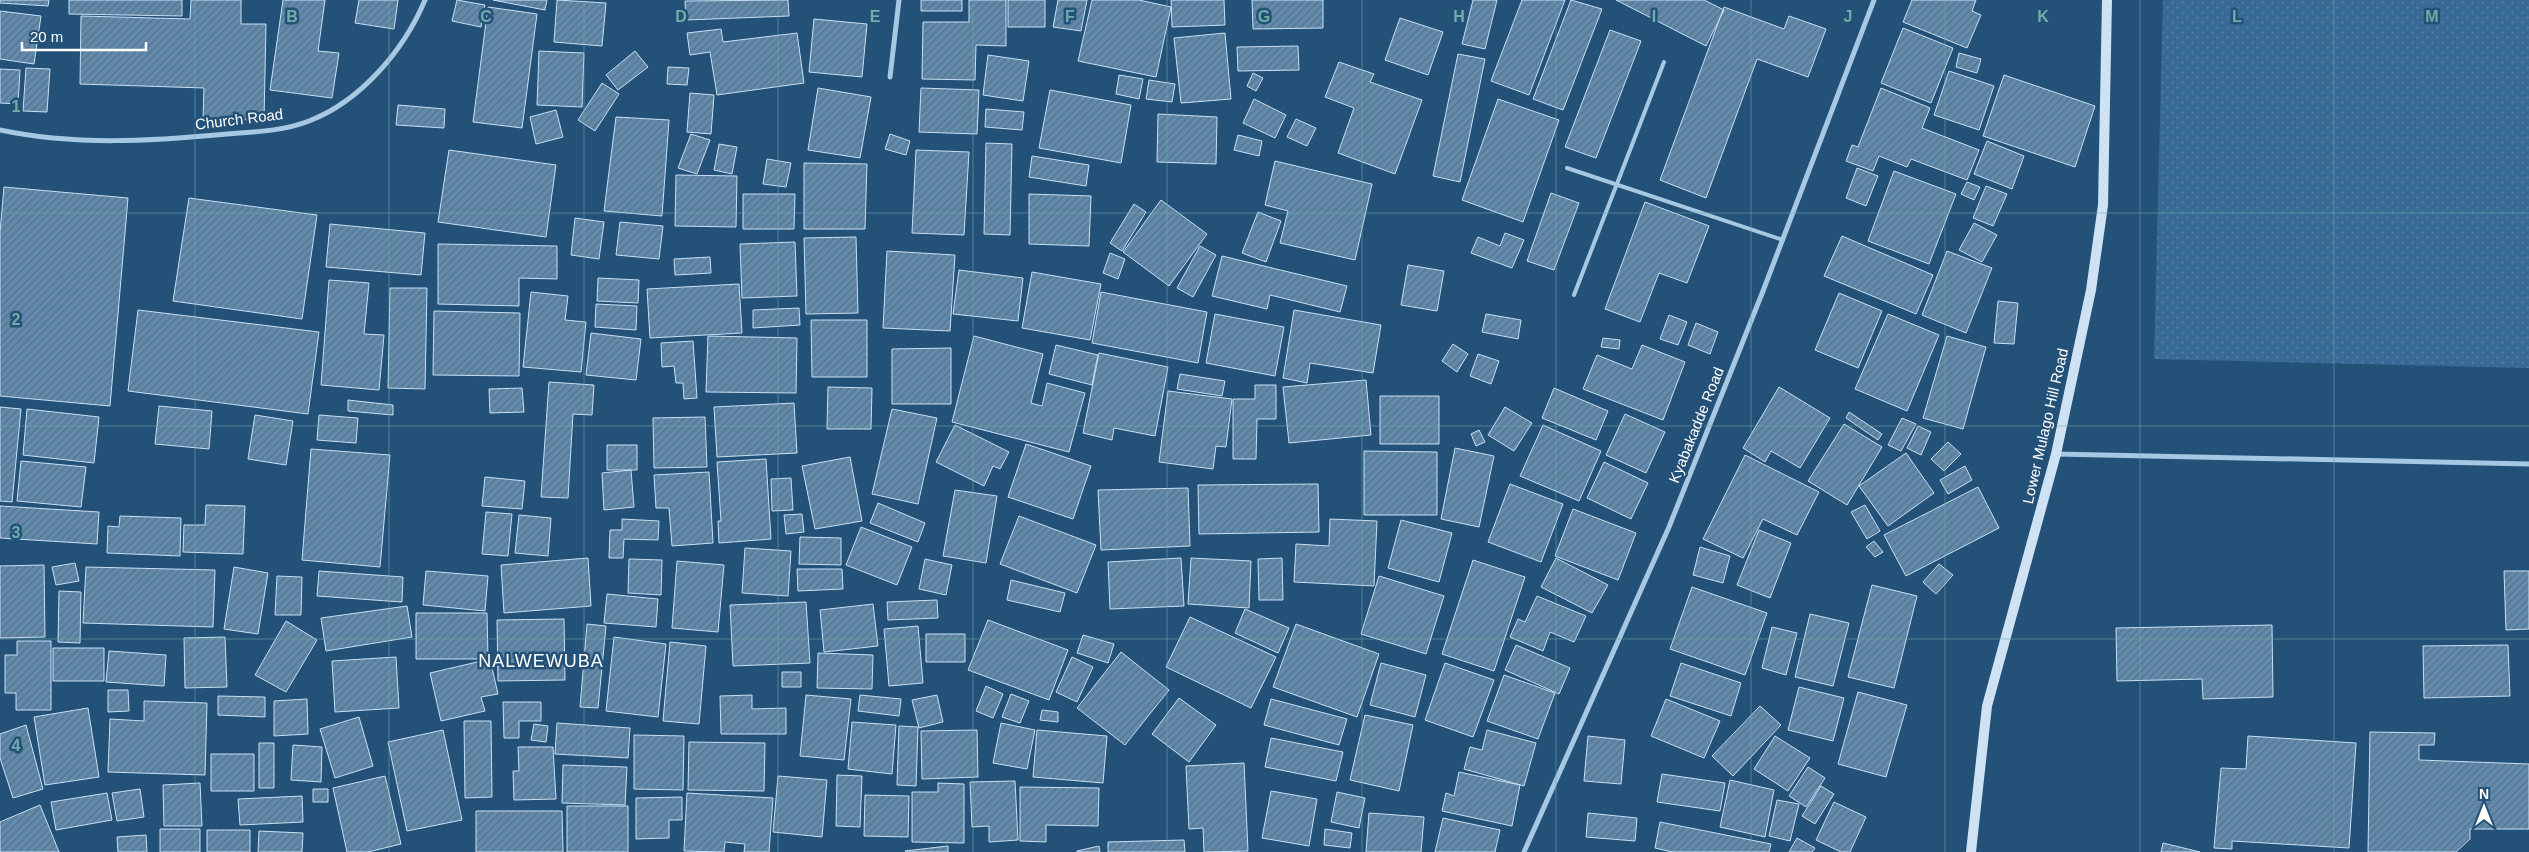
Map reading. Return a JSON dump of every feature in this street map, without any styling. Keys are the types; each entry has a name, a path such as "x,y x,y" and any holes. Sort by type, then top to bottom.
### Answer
{"street":[{"name":"Church Road","path":"0,130 32,137 113,141 182,138 264,131 309,121 344,101 384,65 404,40 424,0"},
{"path":"890,77 899,0"},
{"name":"Kyabakadde Road","path":"1524,852 1668,527 1783,240 1874,0"},
{"name":"Lower Mulago Hill Road","path":"1971,852 1987,706 2056,454 2091,290 2103,204 2106,0"},
{"path":"2056,454 2529,464"}],"lane":[{"path":"1574,295 1664,62"},
{"path":"1567,168 1783,240"}],"shaded area":[{"path":"2163,0 2529,0 2529,368 2154,359"}],"building":[{"path":"0,0 49,0 48,6 0,3"},
{"path":"69,0 182,0 182,16 69,14"},
{"path":"191,0 241,0 241,24 266,24 264,120 203,119 204,88 80,84 81,16 190,19"},
{"path":"283,0 325,0 318,51 339,53 332,98 270,90"},
{"path":"359,0 398,0 394,29 355,23"},
{"path":"457,0 485,5 481,27 452,21"},
{"path":"493,0 547,0 545,10"},
{"path":"557,0 606,3 602,46 554,42"},
{"path":"788,0 789,16 686,20 685,1"},
{"path":"921,0 962,0 962,11 921,11"},
{"path":"969,0 1006,0 1006,46 976,45 975,80 922,79 923,22 969,22"},
{"path":"1008,0 1045,0 1045,27 1008,27"},
{"path":"1058,0 1087,0 1081,31 1053,27"},
{"path":"1092,0 1139,0 1171,7 1156,77 1078,61"},
{"path":"1171,0 1224,0 1225,25 1172,27"},
{"path":"1252,0 1323,0 1323,28 1253,29"},
{"path":"1473,0 1497,0 1485,49 1462,44"},
{"path":"1522,0 1565,0 1529,95 1491,81"},
{"path":"1571,0 1602,9 1563,110 1533,99"},
{"path":"1616,0 1704,0 1724,10 1706,46"},
{"path":"1912,0 1976,0 1972,11 1981,15 1967,48 1903,22"},
{"path":"488,7 537,14 522,128 473,122"},
{"path":"1724,7 1784,29 1789,16 1826,29 1808,77 1757,59 1706,198 1660,180"},
{"path":"0,11 41,16 34,64 0,59"},
{"path":"1400,18 1443,32 1428,75 1385,60"},
{"path":"814,19 867,24 862,77 809,72"},
{"path":"1903,28 1953,48 1931,103 1881,83"},
{"path":"721,29 723,42 797,33 804,83 717,95 710,52 690,55 687,33"},
{"path":"1610,30 1641,41 1596,158 1565,147"},
{"path":"1225,33 1231,99 1181,103 1174,38"},
{"path":"1298,46 1299,70 1238,71 1237,47"},
{"path":"539,51 584,53 582,107 537,105"},
{"path":"635,51 648,67 618,90 606,75"},
{"path":"1959,53 1981,59 1977,73 1956,67"},
{"path":"1458,54 1485,59 1460,182 1433,176"},
{"path":"988,55 1029,61 1023,101 983,95"},
{"path":"1339,62 1374,74 1370,82 1422,100 1395,174 1338,153 1354,108 1325,97"},
{"path":"668,67 689,68 687,85 667,84"},
{"path":"26,68 50,69 47,112 23,111"},
{"path":"0,69 20,70 18,104 0,103"},
{"path":"1949,71 1994,86 1979,130 1934,115"},
{"path":"1253,73 1263,78 1256,91 1247,86"},
{"path":"1119,75 1143,79 1139,99 1116,94"},
{"path":"2004,75 2095,106 2075,167 1983,136"},
{"path":"1149,80 1175,84 1172,102 1146,99"},
{"path":"602,83 619,94 595,131 578,120"},
{"path":"818,88 871,97 860,158 808,150"},
{"path":"921,88 979,90 977,134 919,132"},
{"path":"1881,88 1930,108 1922,128 1979,150 1967,180 1911,159 1907,167 1879,156 1873,171 1846,161 1852,145 1858,147"},
{"path":"1050,90 1131,105 1121,163 1039,148"},
{"path":"690,93 714,95 711,134 687,132"},
{"path":"1254,99 1286,115 1275,138 1243,123"},
{"path":"1498,99 1559,120 1523,222 1462,200"},
{"path":"398,105 445,109 444,128 396,125"},
{"path":"986,109 1024,112 1022,130 985,127"},
{"path":"556,110 563,137 536,144 530,117"},
{"path":"1158,114 1217,117 1216,164 1157,162"},
{"path":"616,117 669,120 662,216 604,211"},
{"path":"1296,119 1316,128 1307,146 1287,137"},
{"path":"691,134 710,140 697,174 678,168"},
{"path":"890,134 910,141 906,155 885,149"},
{"path":"1238,135 1262,141 1259,156 1234,150"},
{"path":"1987,141 2024,156 2012,189 1974,174"},
{"path":"986,143 1012,144 1010,235 984,234"},
{"path":"719,144 737,147 732,174 714,170"},
{"path":"449,150 556,165 546,237 438,222"},
{"path":"916,150 969,152 964,235 912,233"},
{"path":"1032,156 1089,165 1086,186 1029,177"},
{"path":"767,159 791,163 786,187 763,184"},
{"path":"1275,161 1372,184 1355,260 1280,243 1288,211 1265,205"},
{"path":"804,163 867,164 865,229 804,229"},
{"path":"1857,168 1878,176 1866,206 1846,198"},
{"path":"1894,171 1956,194 1929,264 1868,241"},
{"path":"676,175 737,176 736,227 675,226"},
{"path":"1967,182 1980,187 1974,200 1961,194"},
{"path":"1986,186 2007,194 1993,226 1973,218"},
{"path":"4,187 128,198 110,406 0,396 0,232"},
{"path":"1551,193 1579,203 1554,270 1527,261"},
{"path":"743,194 795,194 794,229 743,229"},
{"path":"1029,194 1091,196 1089,246 1029,244"},
{"path":"189,198 317,215 302,319 173,301"},
{"path":"1161,200 1207,234 1169,286 1123,252"},
{"path":"1645,202 1709,226 1687,283 1659,273 1640,322 1605,309"},
{"path":"1134,204 1146,212 1122,251 1110,243"},
{"path":"1258,212 1281,221 1266,262 1242,253"},
{"path":"575,218 604,222 599,259 571,255"},
{"path":"620,222 663,226 659,259 616,255"},
{"path":"1974,223 1997,235 1982,262 1959,250"},
{"path":"330,224 425,233 421,275 326,267"},
{"path":"1505,233 1524,240 1512,268 1471,253 1478,237 1500,246"},
{"path":"1842,236 1933,275 1916,314 1824,276"},
{"path":"856,237 858,313 806,314 804,238"},
{"path":"795,242 797,296 742,298 740,244"},
{"path":"438,244 557,246 557,279 519,278 519,306 438,304"},
{"path":"1200,246 1216,255 1193,297 1177,288"},
{"path":"887,251 955,255 950,331 883,328"},
{"path":"1947,251 1992,268 1966,333 1922,315"},
{"path":"1110,253 1125,259 1118,279 1103,273"},
{"path":"1222,256 1347,286 1340,312 1270,295 1267,309 1212,296"},
{"path":"710,257 711,273 675,275 674,259"},
{"path":"1408,265 1444,271 1437,311 1401,305"},
{"path":"959,270 1023,278 1018,321 953,314"},
{"path":"1032,272 1101,284 1090,340 1022,328"},
{"path":"598,278 639,280 638,303 597,301"},
{"path":"329,280 369,283 364,334 384,335 379,390 321,385"},
{"path":"739,284 742,333 650,338 647,289"},
{"path":"390,288 427,288 425,389 388,388"},
{"path":"531,292 568,296 565,320 586,322 581,372 523,367"},
{"path":"1101,292 1207,312 1198,363 1092,343"},
{"path":"1839,293 1882,311 1858,368 1815,350"},
{"path":"1998,301 2018,303 2014,344 1994,343"},
{"path":"596,304 637,306 636,330 595,327"},
{"path":"799,308 800,325 753,328 753,310"},
{"path":"138,310 319,332 308,414 128,391"},
{"path":"1294,310 1381,325 1373,373 1310,363 1307,383 1283,378"},
{"path":"434,311 520,313 519,376 433,375"},
{"path":"1215,314 1284,327 1275,376 1206,363"},
{"path":"1486,314 1521,320 1518,339 1482,332"},
{"path":"1888,314 1939,335 1907,411 1855,389"},
{"path":"1669,315 1687,322 1678,345 1660,339"},
{"path":"811,320 867,320 867,377 812,377"},
{"path":"1696,323 1718,332 1710,354 1688,345"},
{"path":"591,333 641,339 636,380 586,375"},
{"path":"708,336 797,338 796,393 706,392"},
{"path":"974,336 1043,354 1031,403 1042,406 1047,383 1085,393 1069,452 952,422"},
{"path":"1947,336 1986,347 1963,429 1923,418"},
{"path":"1603,338 1620,340 1619,349 1601,347"},
{"path":"693,341 697,398 684,399 683,383 676,383 674,366 662,367 661,343"},
{"path":"1453,344 1468,354 1457,372 1442,361"},
{"path":"1056,345 1098,355 1092,385 1049,374"},
{"path":"1642,345 1685,362 1663,420 1583,389 1597,355 1632,369"},
{"path":"951,348 951,404 892,404 892,349"},
{"path":"1099,353 1168,367 1155,436 1114,428 1112,440 1083,433"},
{"path":"1478,354 1499,361 1491,384 1470,376"},
{"path":"1180,374 1225,381 1222,396 1177,389"},
{"path":"1366,380 1371,435 1289,443 1283,387"},
{"path":"549,382 594,385 592,415 573,414 568,498 541,497"},
{"path":"1255,385 1276,385 1276,419 1257,419 1256,459 1233,459 1233,399 1255,399"},
{"path":"828,387 872,388 871,429 827,429"},
{"path":"1779,387 1830,418 1800,468 1771,451 1765,462 1743,448"},
{"path":"522,388 524,412 490,413 489,389"},
{"path":"1554,388 1608,411 1596,440 1542,418"},
{"path":"1168,391 1232,399 1226,447 1216,446 1213,469 1159,462"},
{"path":"1380,396 1439,396 1439,444 1380,444"},
{"path":"348,400 393,405 393,415 348,411"},
{"path":"794,403 797,453 717,457 714,407"},
{"path":"159,406 212,411 209,449 155,444"},
{"path":"0,407 21,409 12,502 0,501"},
{"path":"1505,407 1532,423 1514,451 1488,435"},
{"path":"27,409 99,417 94,463 23,455"},
{"path":"892,409 937,418 918,504 872,494"},
{"path":"1849,412 1882,434 1878,440 1846,418"},
{"path":"1625,414 1665,432 1646,473 1606,455"},
{"path":"255,415 293,421 286,465 248,459"},
{"path":"319,415 358,418 356,443 317,440"},
{"path":"705,417 707,467 654,468 653,418"},
{"path":"1902,418 1916,424 1901,451 1888,445"},
{"path":"1844,424 1882,447 1847,505 1808,481"},
{"path":"955,425 1009,452 1000,469 993,466 984,486 936,462"},
{"path":"1543,425 1601,451 1579,501 1520,476"},
{"path":"1918,426 1931,432 1921,455 1907,448"},
{"path":"1479,430 1485,442 1476,446 1471,434"},
{"path":"1948,442 1961,454 1944,471 1931,459"},
{"path":"1026,444 1091,466 1073,519 1008,497"},
{"path":"607,445 637,445 637,470 607,470"},
{"path":"1455,448 1494,456 1479,527 1441,519"},
{"path":"311,449 390,455 380,567 302,560"},
{"path":"1364,451 1437,452 1437,515 1364,515"},
{"path":"1906,453 1934,493 1888,526 1859,486"},
{"path":"1745,455 1819,492 1797,535 1763,519 1743,558 1703,539"},
{"path":"850,457 862,521 815,529 802,466"},
{"path":"766,459 771,539 719,543 718,521 721,521 717,462"},
{"path":"21,461 86,467 81,507 17,501"},
{"path":"1604,462 1648,483 1631,519 1587,498"},
{"path":"1965,466 1972,480 1948,494 1940,480"},
{"path":"631,470 634,507 604,510 602,473"},
{"path":"709,472 713,543 672,546 669,508 656,508 654,475"},
{"path":"485,477 525,481 522,509 482,506"},
{"path":"791,478 793,510 772,511 771,479"},
{"path":"1318,484 1319,532 1199,534 1198,485"},
{"path":"1510,484 1563,504 1541,562 1488,542"},
{"path":"1978,487 1999,528 1906,576 1884,535"},
{"path":"1188,488 1190,546 1101,550 1098,490"},
{"path":"955,490 997,496 986,563 943,556"},
{"path":"878,503 925,523 918,542 870,523"},
{"path":"206,505 245,506 243,554 183,552 184,525 205,525"},
{"path":"1865,505 1880,531 1867,539 1851,512"},
{"path":"0,506 99,512 97,544 0,538"},
{"path":"1573,509 1636,533 1618,580 1555,556"},
{"path":"486,512 512,514 508,556 482,554"},
{"path":"802,514 804,532 786,534 784,515"},
{"path":"519,515 551,518 548,556 515,553"},
{"path":"120,516 181,518 180,556 107,553 108,526 119,527"},
{"path":"1019,516 1096,545 1077,593 1000,564"},
{"path":"622,519 659,521 658,540 624,539 623,558 609,558 610,530 622,530"},
{"path":"1330,519 1377,521 1374,586 1294,582 1296,544 1329,546"},
{"path":"1401,520 1452,533 1439,582 1388,568"},
{"path":"861,527 912,547 897,585 846,565"},
{"path":"1759,530 1791,543 1770,598 1737,585"},
{"path":"800,537 841,538 841,565 799,564"},
{"path":"1874,541 1883,552 1875,557 1866,547"},
{"path":"1700,547 1730,556 1723,583 1693,575"},
{"path":"745,548 791,551 788,596 742,593"},
{"path":"588,558 591,606 504,613 501,565"},
{"path":"1181,558 1184,606 1110,609 1108,562"},
{"path":"1191,558 1251,561 1249,608 1188,604"},
{"path":"1282,558 1283,600 1259,600 1258,559"},
{"path":"1556,558 1608,585 1592,613 1541,587"},
{"path":"629,559 662,560 661,595 628,593"},
{"path":"925,559 952,565 946,595 919,589"},
{"path":"1473,560 1525,577 1494,671 1442,654"},
{"path":"677,561 724,565 718,632 672,628"},
{"path":"75,563 79,581 56,585 52,567"},
{"path":"1939,564 1953,575 1936,594 1923,582"},
{"path":"44,565 45,637 0,638 0,566"},
{"path":"86,567 215,570 213,627 83,623"},
{"path":"234,567 268,573 258,634 224,629"},
{"path":"797,569 842,569 843,589 798,591"},
{"path":"319,571 403,577 402,602 317,596"},
{"path":"426,571 488,576 485,611 423,605"},
{"path":"2504,571 2529,571 2529,629 2506,630"},
{"path":"277,576 302,577 301,615 275,615"},
{"path":"1379,576 1444,596 1426,654 1361,634"},
{"path":"1011,580 1065,593 1060,612 1007,600"},
{"path":"1872,585 1917,596 1894,688 1848,677"},
{"path":"1692,587 1767,613 1745,675 1670,649"},
{"path":"59,591 81,592 80,643 58,642"},
{"path":"607,594 658,599 656,627 604,623"},
{"path":"1537,596 1586,616 1574,642 1550,632 1543,651 1510,637 1518,619 1525,622"},
{"path":"937,600 938,618 888,620 887,602"},
{"path":"806,602 810,663 733,666 730,605"},
{"path":"873,604 878,646 824,652 820,610"},
{"path":"407,606 412,637 326,651 321,618"},
{"path":"1245,609 1289,628 1278,653 1235,633"},
{"path":"416,613 487,613 488,659 416,659"},
{"path":"1810,614 1849,623 1833,686 1795,677"},
{"path":"1190,617 1276,657 1251,708 1166,667"},
{"path":"564,619 565,680 498,681 497,620"},
{"path":"988,620 1068,650 1049,700 968,670"},
{"path":"286,621 317,640 286,692 255,675"},
{"path":"587,624 606,626 598,708 580,707"},
{"path":"1296,624 1379,654 1357,717 1273,687"},
{"path":"2272,625 2273,697 2203,699 2202,679 2117,681 2116,628"},
{"path":"918,626 923,683 889,686 884,629"},
{"path":"1772,627 1797,633 1786,675 1762,668"},
{"path":"926,634 965,634 965,662 926,662"},
{"path":"1083,635 1114,644 1108,663 1077,653"},
{"path":"225,637 227,687 185,688 184,638"},
{"path":"614,637 666,644 658,717 606,711"},
{"path":"17,641 51,641 51,710 16,710 16,693 5,693 5,655 17,655"},
{"path":"670,642 706,646 699,724 663,721"},
{"path":"1516,645 1570,668 1559,694 1505,670"},
{"path":"2508,645 2510,696 2424,698 2423,646"},
{"path":"53,648 104,648 104,681 53,681"},
{"path":"109,651 166,655 164,686 106,682"},
{"path":"1121,652 1169,690 1125,745 1077,708"},
{"path":"818,653 873,655 872,689 817,688"},
{"path":"396,657 399,708 335,712 332,661"},
{"path":"1072,657 1093,667 1077,702 1056,692"},
{"path":"490,659 498,694 481,697 485,711 441,721 430,673"},
{"path":"1381,663 1426,675 1415,717 1370,705"},
{"path":"1445,663 1494,680 1473,737 1425,720"},
{"path":"1681,663 1741,683 1731,716 1670,696"},
{"path":"782,672 801,672 801,687 782,687"},
{"path":"1504,675 1555,693 1538,739 1487,721"},
{"path":"986,686 1003,694 993,718 976,711"},
{"path":"1799,687 1844,698 1833,741 1788,730"},
{"path":"108,690 128,690 129,711 108,712"},
{"path":"1858,692 1907,705 1886,777 1838,764"},
{"path":"1011,694 1029,701 1020,723 1002,717"},
{"path":"752,695 752,709 786,708 786,734 721,734 720,696"},
{"path":"806,695 851,699 844,760 800,756"},
{"path":"860,695 901,699 899,716 858,711"},
{"path":"937,695 943,722 919,728 912,700"},
{"path":"218,696 265,697 265,717 218,715"},
{"path":"1179,698 1216,725 1189,762 1152,734"},
{"path":"307,699 308,734 274,736 274,701"},
{"path":"1271,699 1347,719 1339,745 1264,725"},
{"path":"1666,699 1720,721 1704,758 1651,736"},
{"path":"144,701 207,703 205,775 108,772 110,719 144,721"},
{"path":"503,702 541,702 541,721 519,721 519,738 504,738"},
{"path":"1760,706 1781,725 1733,776 1712,756"},
{"path":"88,708 99,777 45,785 34,717"},
{"path":"1042,710 1058,712 1058,722 1040,720"},
{"path":"1365,715 1413,725 1399,791 1350,780"},
{"path":"359,717 373,766 335,778 320,729"},
{"path":"464,721 491,721 492,797 465,798"},
{"path":"852,722 896,725 892,774 848,769"},
{"path":"557,723 630,728 628,758 555,754"},
{"path":"1001,723 1035,730 1027,769 993,763"},
{"path":"534,724 548,726 546,742 531,740"},
{"path":"26,725 43,789 13,798 0,758 0,734"},
{"path":"899,726 918,727 916,786 897,785"},
{"path":"443,730 462,820 407,831 388,742"},
{"path":"977,730 978,777 922,779 921,731"},
{"path":"1037,730 1107,736 1103,783 1033,777"},
{"path":"1487,730 1536,743 1524,786 1464,769 1470,747 1482,750"},
{"path":"2370,732 2435,733 2434,745 2419,745 2419,760 2529,764 2529,829 2470,829 2470,839 2456,852 2368,852"},
{"path":"634,735 684,736 683,790 634,789"},
{"path":"1588,736 1625,740 1621,784 1584,781"},
{"path":"1775,736 1810,758 1788,791 1754,769"},
{"path":"2248,736 2356,743 2349,848 2232,841 2232,849 2214,848 2221,768 2246,769"},
{"path":"1271,738 1343,752 1336,781 1265,767"},
{"path":"689,742 765,743 764,791 688,790"},
{"path":"259,743 274,743 274,788 259,788"},
{"path":"293,745 322,747 321,782 291,780"},
{"path":"518,747 553,747 556,799 514,800 513,771 519,771"},
{"path":"211,754 254,754 254,791 211,791"},
{"path":"1244,763 1248,851 1204,852 1203,828 1189,829 1186,766"},
{"path":"563,765 627,767 625,805 562,803"},
{"path":"1808,767 1825,778 1806,807 1789,796"},
{"path":"1459,772 1520,785 1512,826 1442,811 1446,793 1454,796"},
{"path":"1662,774 1725,783 1720,811 1657,802"},
{"path":"837,775 862,776 860,827 836,826"},
{"path":"385,776 401,844 368,852 347,852 333,788"},
{"path":"778,776 827,780 822,837 773,832"},
{"path":"1730,780 1774,790 1765,837 1720,827"},
{"path":"1015,781 1018,840 989,842 989,826 972,827 970,782"},
{"path":"200,783 202,826 164,826 163,785"},
{"path":"938,783 964,784 964,843 912,842 912,792 938,792"},
{"path":"1821,786 1834,794 1815,824 1802,816"},
{"path":"1020,787 1099,788 1098,826 1046,825 1046,842 1020,841"},
{"path":"140,789 144,817 117,821 112,793"},
{"path":"313,789 328,789 328,802 313,802"},
{"path":"1271,791 1317,799 1309,846 1262,838"},
{"path":"1337,792 1365,798 1359,828 1331,822"},
{"path":"107,793 112,820 56,830 51,802"},
{"path":"687,793 773,798 769,852 744,852 745,844 725,842 724,852 684,851"},
{"path":"865,795 909,796 908,837 864,836"},
{"path":"302,796 303,822 240,825 238,799"},
{"path":"682,797 682,820 669,820 669,838 636,839 636,798"},
{"path":"1777,800 1799,804 1790,841 1769,836"},
{"path":"1834,802 1866,817 1850,852 1841,852 1816,840"},
{"path":"40,805 59,852 0,852 0,822"},
{"path":"567,806 628,806 628,852 567,852"},
{"path":"476,811 562,811 563,852 476,852"},
{"path":"1369,813 1424,817 1421,852 1366,852"},
{"path":"1588,813 1637,818 1635,841 1586,837"},
{"path":"1443,818 1500,830 1495,852 1435,852"},
{"path":"1660,822 1771,844 1769,852 1672,852 1655,848"},
{"path":"160,829 200,829 200,852 160,852"},
{"path":"1325,829 1352,833 1350,848 1324,845"},
{"path":"207,830 250,830 250,852 207,852"},
{"path":"259,831 303,833 302,852 258,852"},
{"path":"146,835 147,852 118,852 117,837"},
{"path":"1797,838 1815,848 1812,852 1789,852"},
{"path":"1184,840 1185,852 1108,852 1108,842"},
{"path":"2163,843 2200,852 2161,852"},
{"path":"948,846 948,852 905,851"},
{"path":"1099,846 1100,852 1077,852 1077,851"}],"district":[{"name":"NALWEWUBA","path":"541,661"}]}
